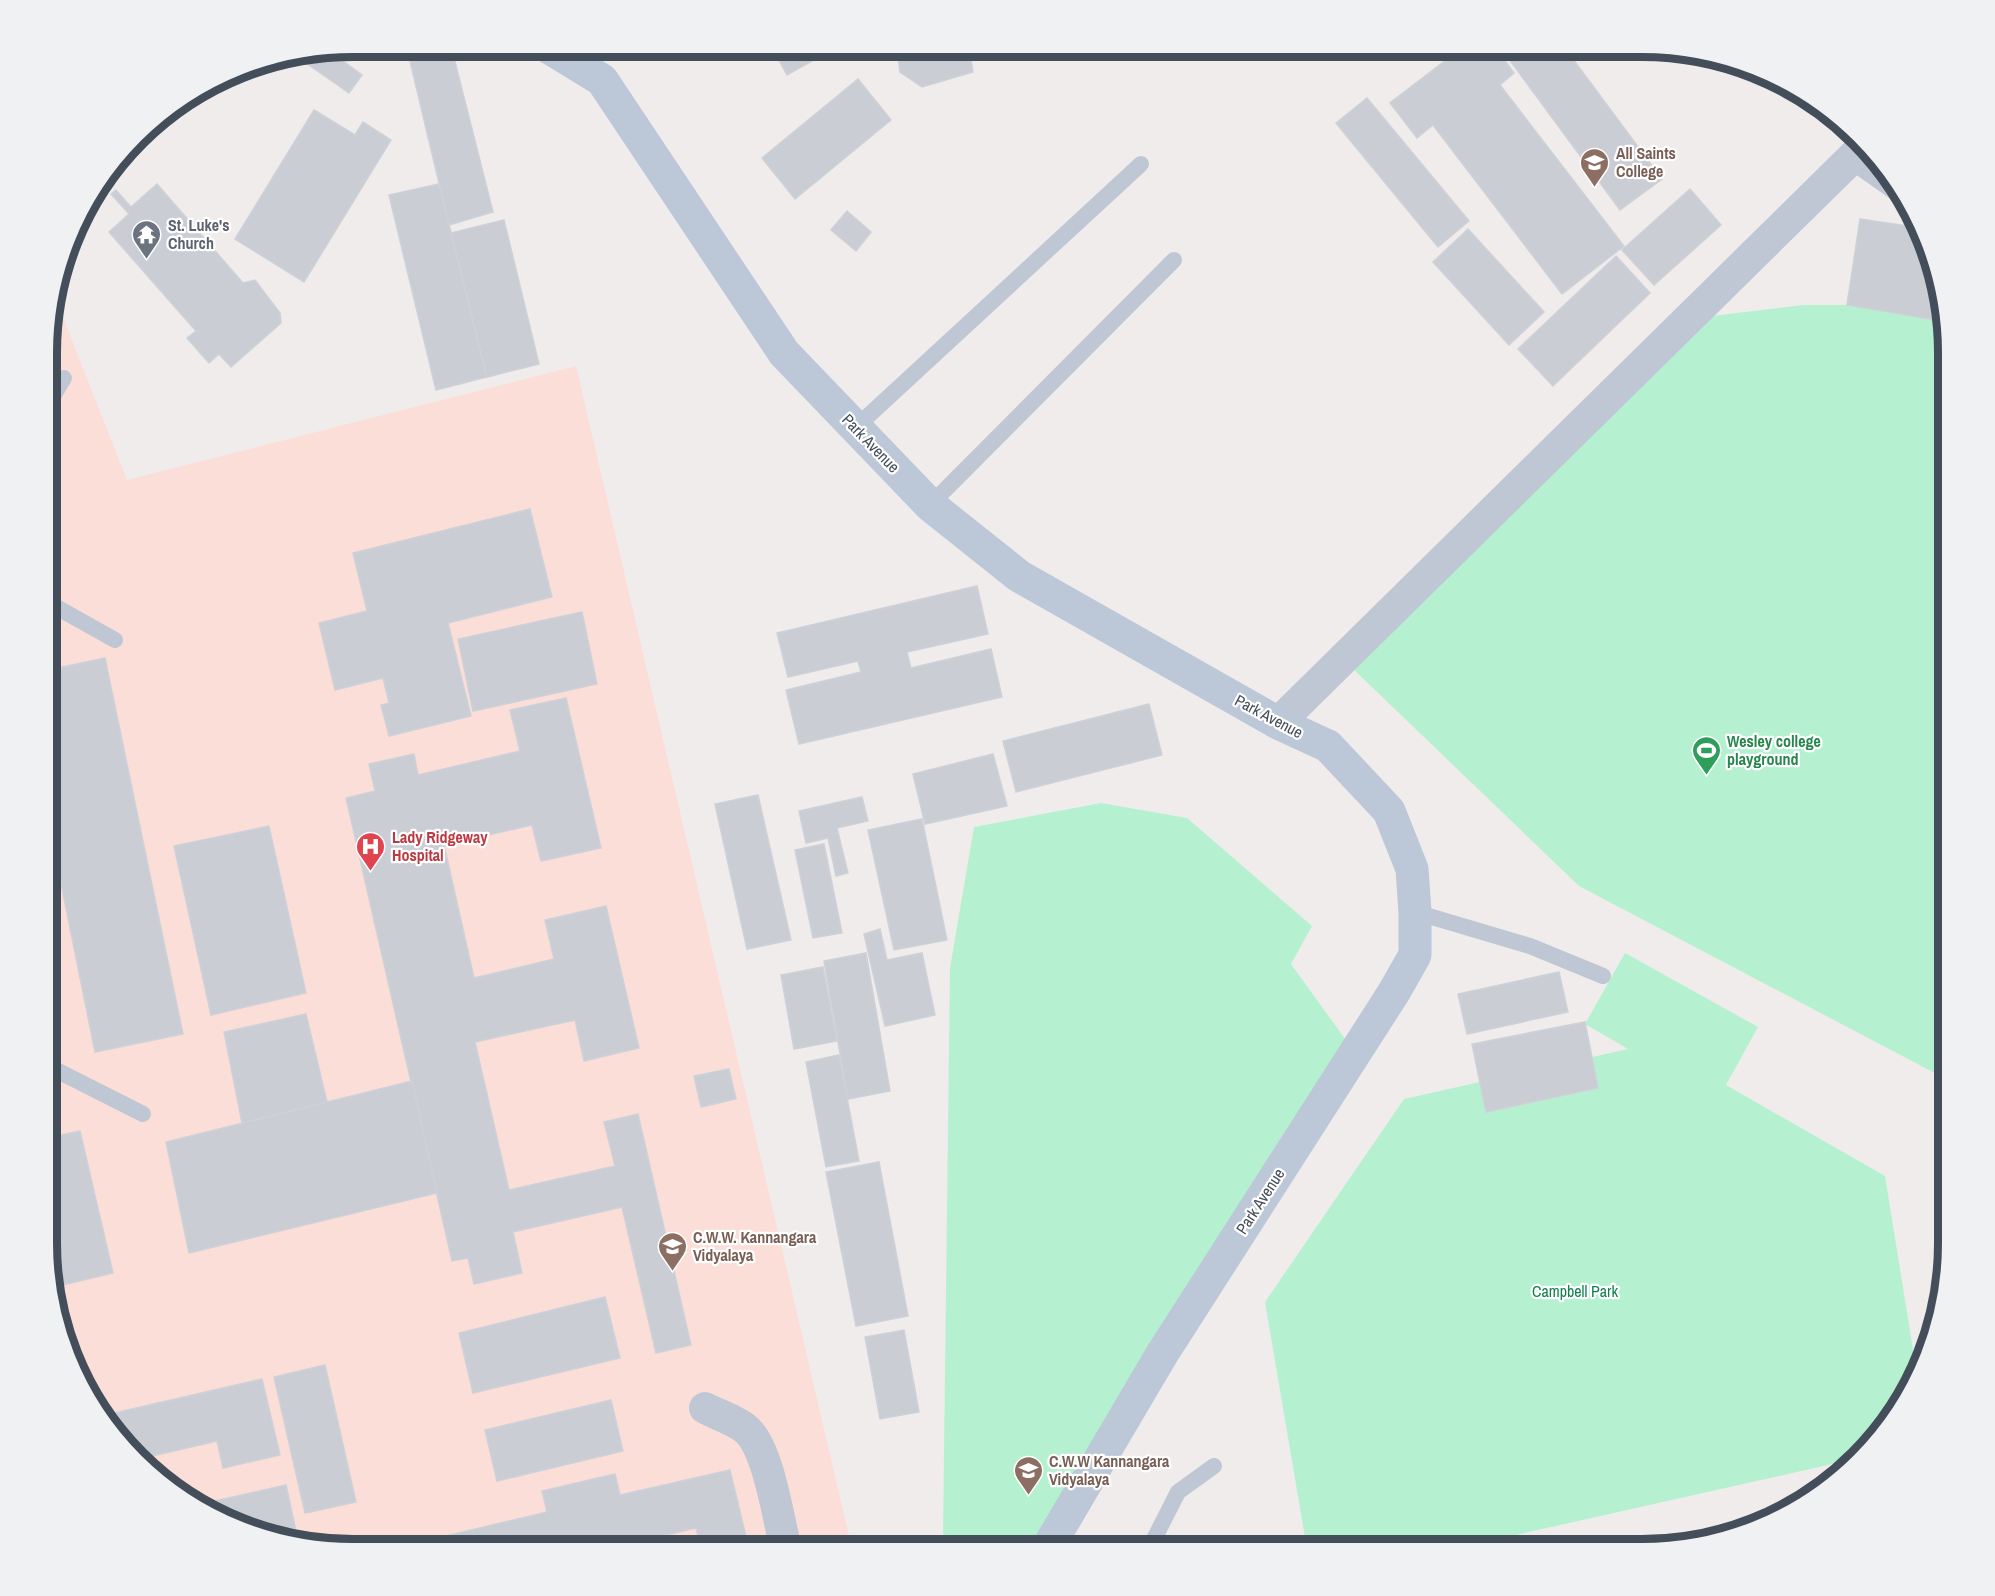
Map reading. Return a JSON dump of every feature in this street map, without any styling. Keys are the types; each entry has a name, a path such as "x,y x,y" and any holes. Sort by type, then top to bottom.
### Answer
{"street":[{"name":"Park Avenue","path":"564,57 602,80 784,353 930,505 1019,576 1278,723 1328,746 1389,811 1412,869 1415,955 1394,992 1162,1354 1053,1539"},
{"path":"1278,723 1857,152"},
{"path":"705,1408 745,1428 755,1439 763,1457 784,1539"}],"lane":[{"path":"1857,152 1870,166"},
{"path":"855,428 1141,164"},
{"path":"930,505 1174,260"},
{"path":"57,390 64,378"},
{"path":"57,607 115,640"},
{"path":"1415,912 1530,946 1603,976"},
{"path":"57,1071 143,1114"},
{"path":"1154,1539 1178,1492 1214,1466"}],"shaded area":[{"name":"Lady Ridgeway Hospital","path":"61,311 127,480 576,366 850,1539 353,1539 315,1536 277,1529 240,1516 205,1499 173,1478 144,1452 118,1423 97,1391 80,1356 67,1319 60,1281 57,1243 57,353"}],"green space":[{"name":"Wesley college playground","path":"1803,305 1847,305 1935,319 1938,353 1938,1075 1579,886 1349,665 1704,317"},
{"path":"1101,803 1187,818 1312,926 1291,964 1345,1039 1034,1539 955,1539 943,1534 950,968 974,827"},
{"name":"Campbell Park","path":"1625,953 1758,1027 1726,1085 1885,1176 1914,1358 1898,1391 1877,1423 1840,1462 1498,1539 1305,1539 1265,1302 1404,1099 1628,1049 1585,1024"}],"building":[{"path":"454,57 493,212 449,225 410,61"},
{"path":"777,57 819,57 787,75"},
{"path":"898,57 971,57 973,72 922,87 900,72"},
{"path":"1450,57 1502,57 1514,73 1500,85 1624,246 1562,294 1433,125 1417,138 1390,103"},
{"path":"1507,57 1571,57 1662,179 1620,210"},
{"path":"338,58 362,75 349,93 304,62"},
{"path":"858,79 891,120 795,199 762,158"},
{"path":"1367,98 1469,221 1438,247 1336,123"},
{"path":"314,110 355,135 363,122 391,140 304,282 235,239"},
{"path":"157,184 243,283 255,280 280,313 281,323 231,367 219,354 209,363 187,338 196,331 109,232 129,214 111,194 116,190 131,207"},
{"path":"439,184 487,377 436,390 389,195"},
{"path":"1690,189 1721,225 1654,285 1622,250"},
{"path":"847,211 871,232 856,251 831,230"},
{"path":"1860,219 1909,226 1928,277 1935,320 1847,305"},
{"path":"504,220 539,364 487,377 451,233"},
{"path":"1468,229 1544,312 1509,345 1433,262"},
{"path":"1616,256 1650,293 1553,386 1518,349"},
{"path":"530,509 552,597 448,623 471,716 389,736 381,705 389,703 383,678 335,690 319,623 367,611 353,553"},
{"path":"977,586 988,634 907,652 911,668 991,649 1002,697 799,744 786,690 861,672 858,661 788,677 777,633"},
{"path":"582,612 597,684 473,711 458,639"},
{"path":"105,658 183,1034 95,1052 57,864 57,668"},
{"path":"566,698 601,848 541,861 532,825 444,845 474,978 554,959 545,920 606,906 639,1048 584,1061 575,1020 475,1042 509,1190 615,1166 604,1122 638,1114 691,1345 656,1353 622,1207 513,1232 522,1273 474,1284 468,1258 452,1261 346,798 375,791 369,764 414,754 418,775 520,751 510,710"},
{"path":"1149,704 1162,755 1016,792 1003,741"},
{"path":"993,754 1007,806 925,824 913,774"},
{"path":"758,795 791,940 747,949 715,804"},
{"path":"862,797 868,821 837,828 848,873 836,876 828,838 806,843 799,811"},
{"path":"922,819 947,940 894,950 868,830"},
{"path":"269,826 306,993 211,1015 174,846"},
{"path":"824,844 842,933 813,938 795,850"},
{"path":"880,929 887,960 922,953 935,1015 885,1026 864,934"},
{"path":"866,953 890,1091 848,1099 824,961"},
{"path":"823,967 837,1041 794,1049 781,975"},
{"path":"1559,972 1568,1012 1467,1034 1458,994"},
{"path":"306,1014 327,1102 242,1123 224,1032"},
{"path":"1585,1022 1598,1088 1486,1112 1472,1044"},
{"path":"839,1055 859,1161 826,1167 806,1062"},
{"path":"729,1069 736,1099 701,1107 694,1076"},
{"path":"412,1081 437,1193 189,1253 166,1142"},
{"path":"80,1131 113,1273 61,1285 57,1243 57,1136"},
{"path":"879,1162 908,1316 856,1326 826,1172"},
{"path":"605,1297 620,1358 473,1393 459,1333"},
{"path":"904,1330 919,1412 880,1419 865,1337"},
{"path":"325,1365 356,1502 305,1513 274,1377"},
{"path":"262,1379 280,1455 223,1468 217,1441 149,1457 112,1414"},
{"path":"611,1400 623,1451 497,1481 485,1430"},
{"path":"730,1470 747,1539 699,1539 696,1528 649,1539 433,1539 547,1512 542,1491 615,1474 620,1495"},
{"path":"286,1485 296,1533 258,1523 210,1502"}],"place":[{"name":"All Saints College","path":"1595,188"},
{"name":"St. Luke's Church","path":"147,260"},
{"name":"Wesley college playground","path":"1706,776"},
{"name":"Lady Ridgeway Hospital","path":"371,872"},
{"name":"C.W.W. Kannangara Vidyalaya","path":"672,1272"},
{"name":"C.W.W Kannangara Vidyalaya","path":"1028,1496"}]}
